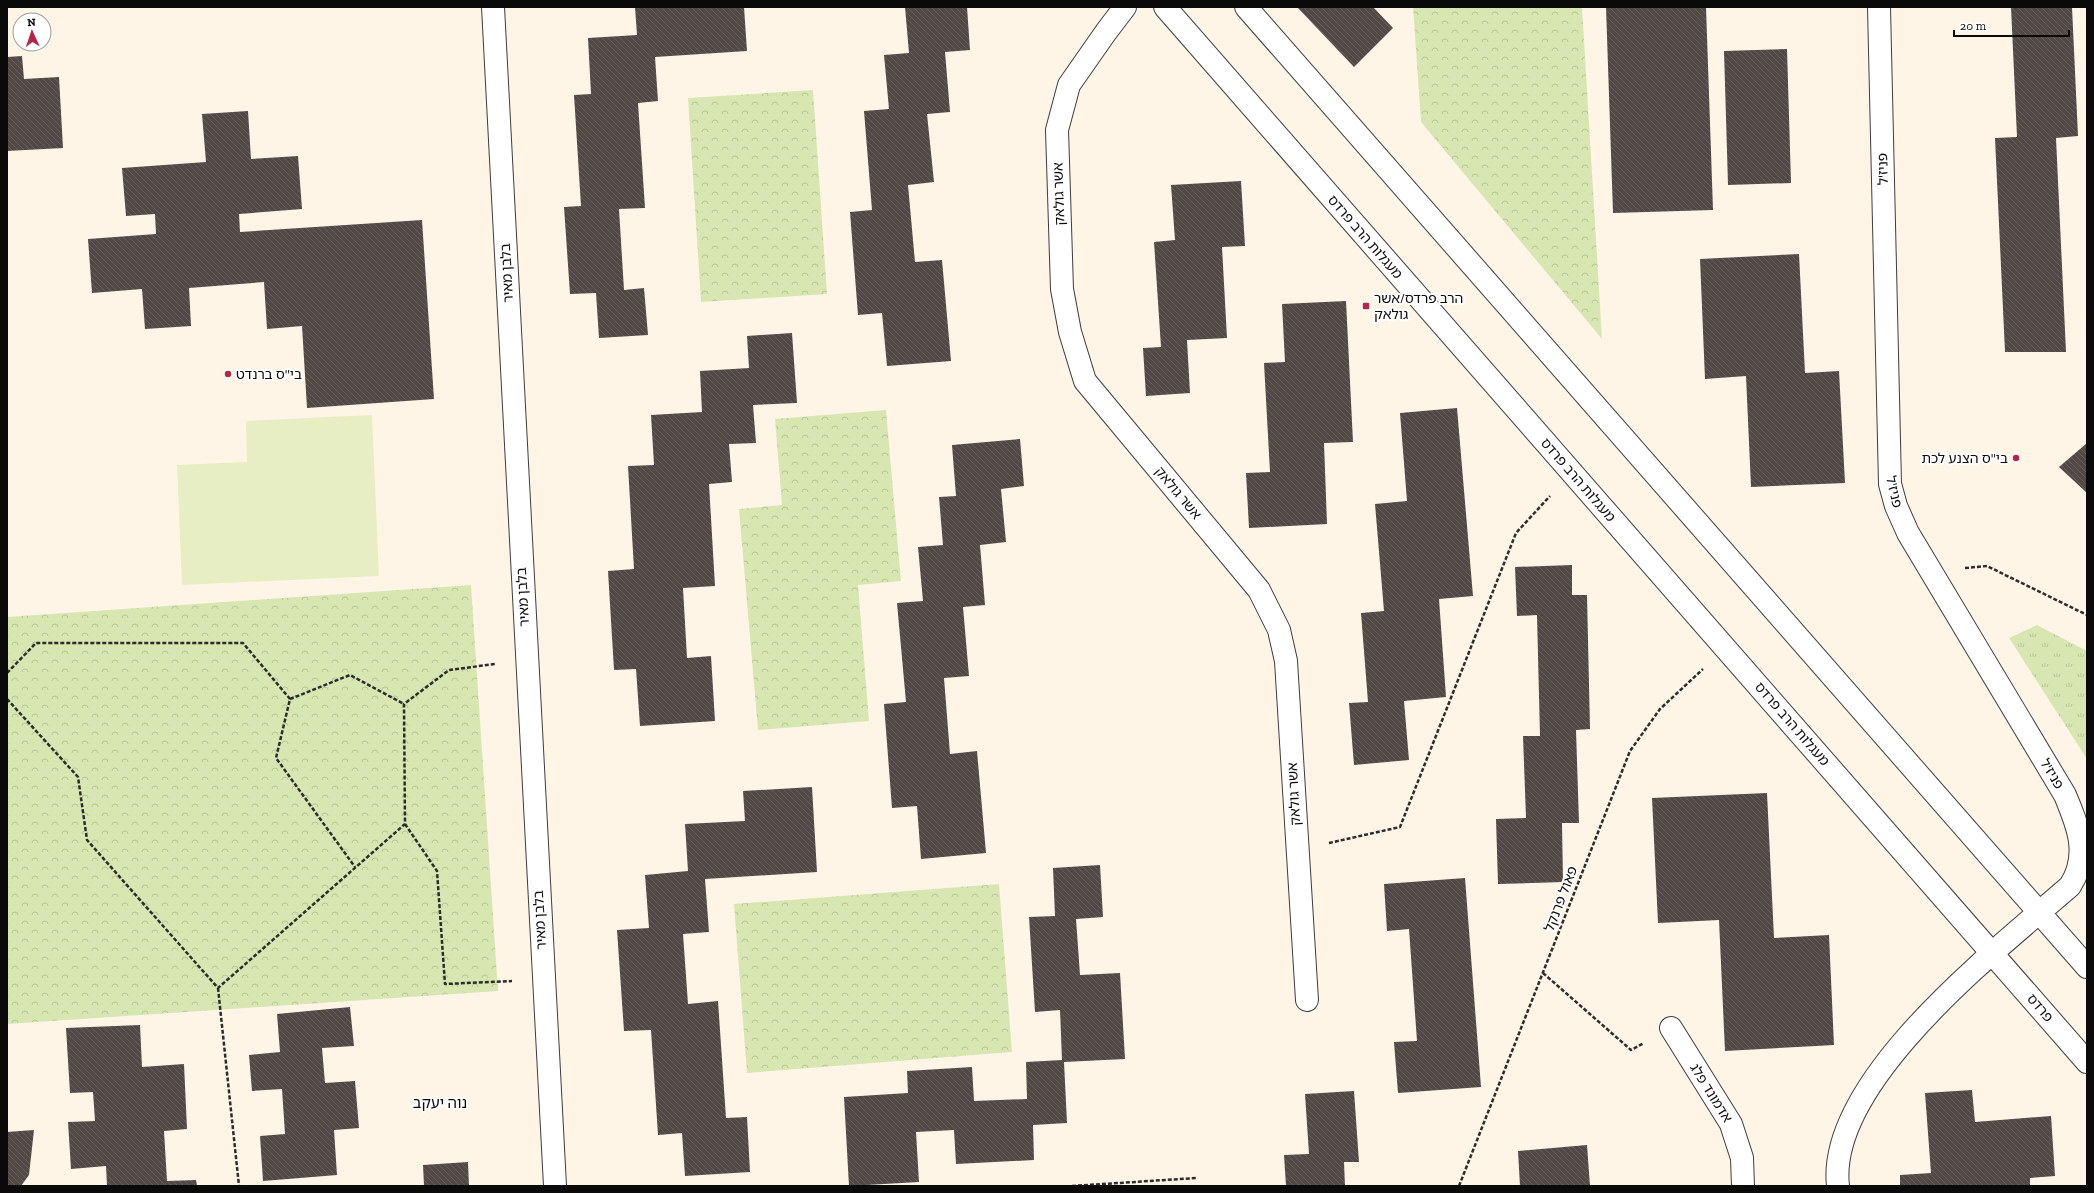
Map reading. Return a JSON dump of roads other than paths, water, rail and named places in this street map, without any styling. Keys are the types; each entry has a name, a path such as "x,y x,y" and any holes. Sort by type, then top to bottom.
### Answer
{"street":[{"name":"בלבן מאיר","path":"493,7 555,1186"},
{"name":"אשר גולאק","path":"1125,7 1069,85 1057,130 1062,289 1070,332 1085,381 1259,590 1279,630 1286,662 1307,1000"},
{"name":"מעגלות הרב פרדס","path":"1165,7 1993,954"},
{"path":"1246,7 2087,967"},
{"name":"פניז'ל","path":"1838,1186 1836,1174 1843,1141 1853,1112 1883,1065 1930,1013 1993,954 2070,886 2077,875 2081,859 2081,839 2065,796 1908,533 1896,506 1890,484 1879,7"},
{"name":"פרדס","path":"1993,954 2087,1062"},
{"name":"אדמונד פלג","path":"1671,1028 1731,1124 1742,1158 1743,1186"}],"place":[{"name":"הרב פרדס/אשר גולאק","path":"1366,306"},
{"name":"בי\"ס ברנדט","path":"228,374"},
{"name":"בי\"ס הצנע לכת","path":"2016,458"}],"district":[{"name":"נוה יעקב","path":"440,1103"}]}
